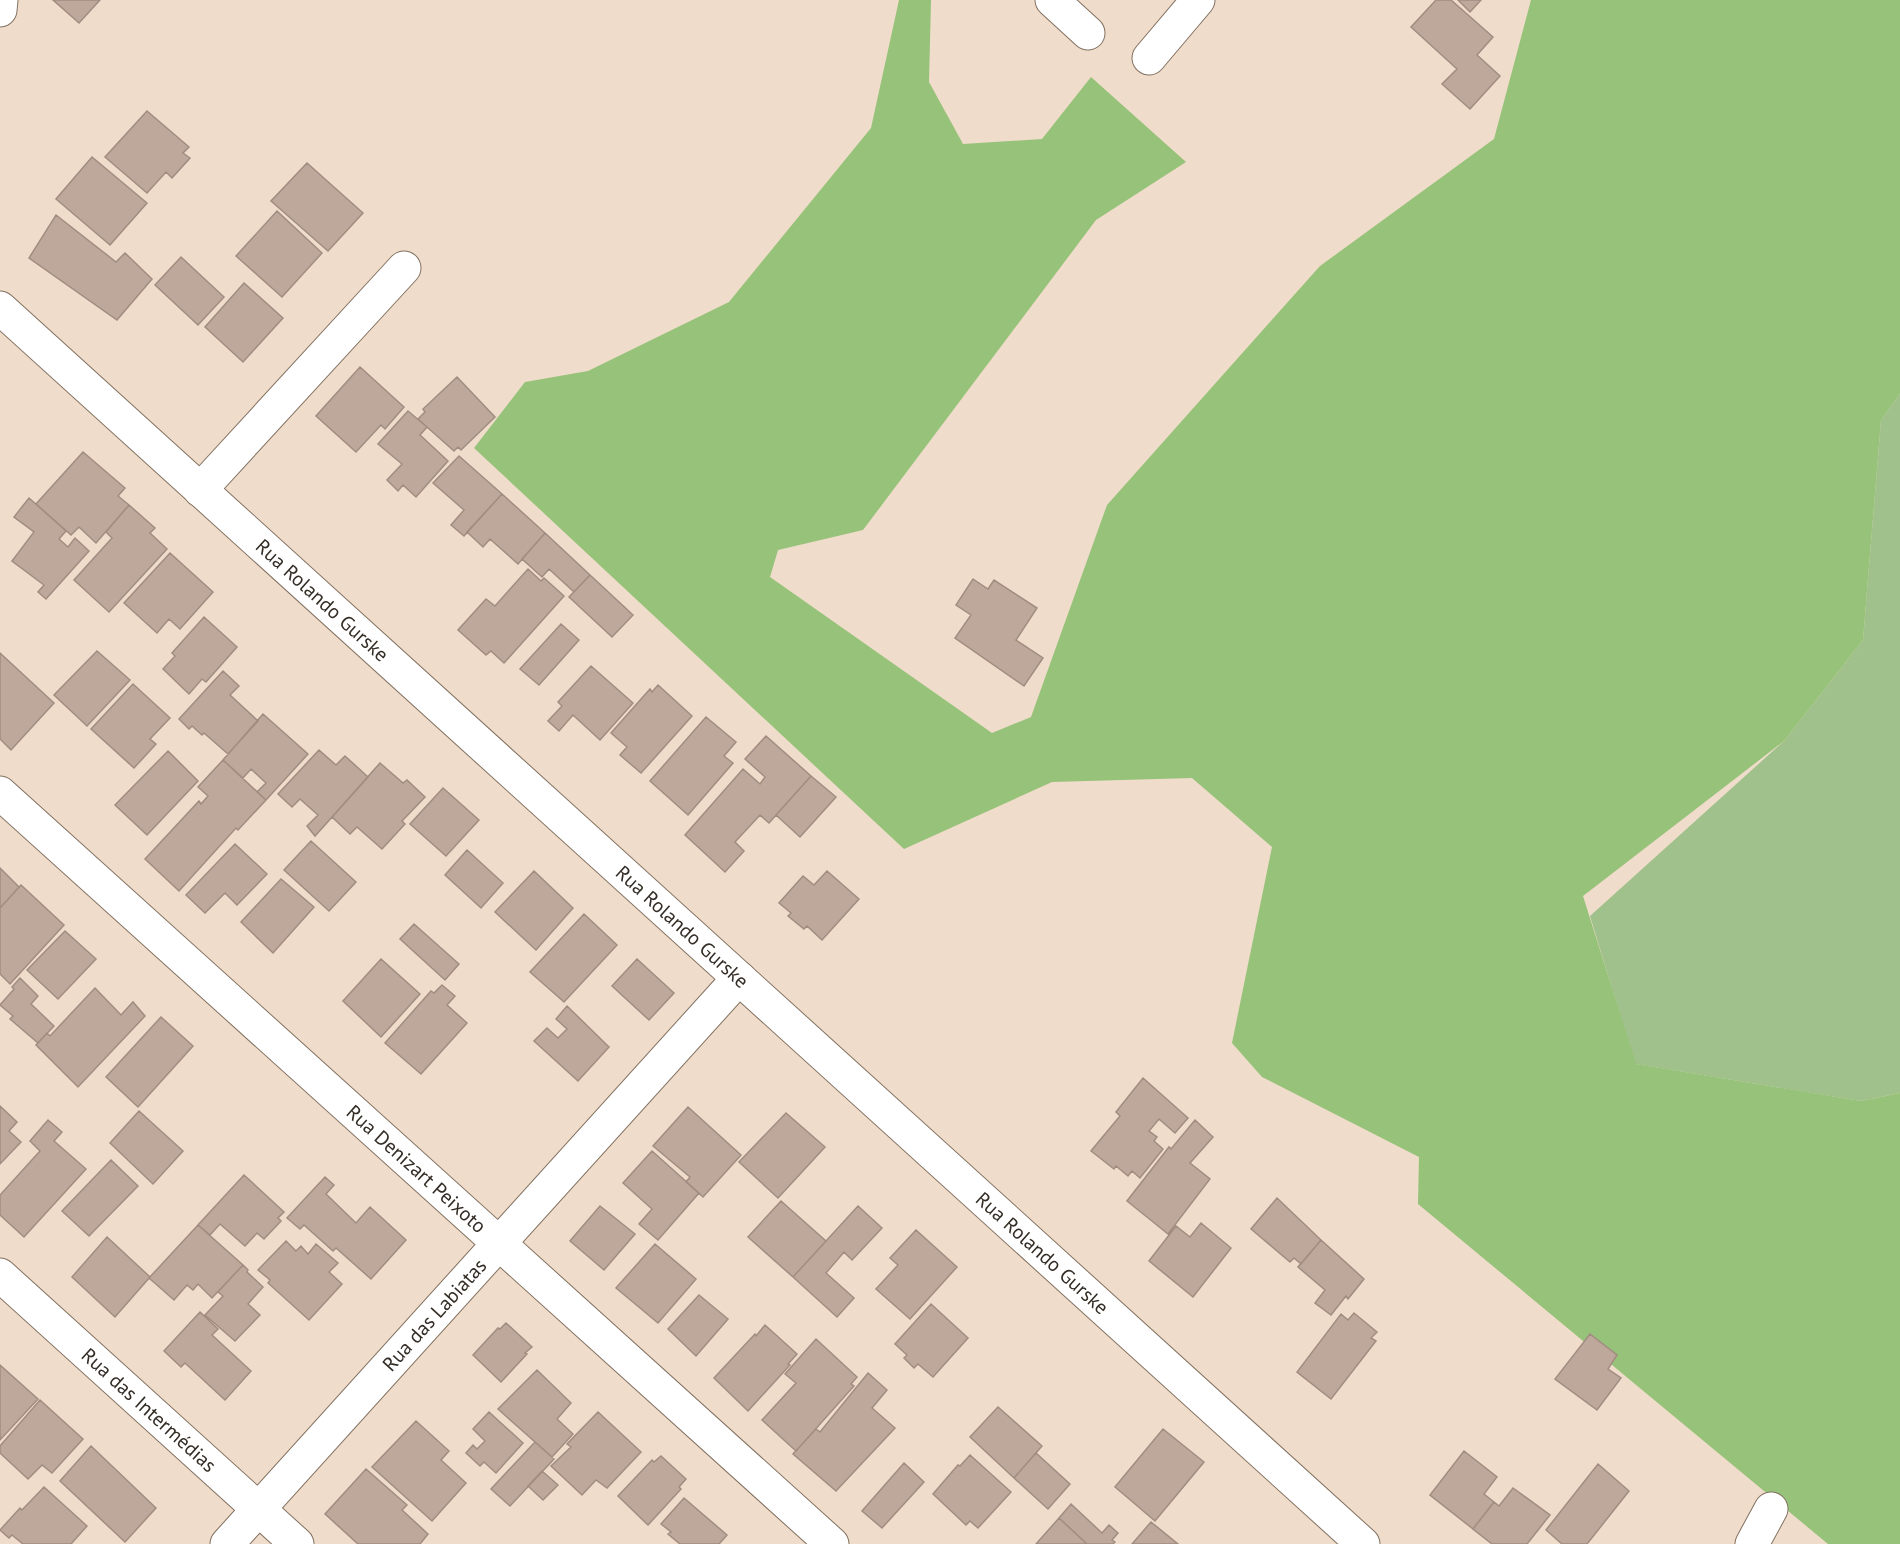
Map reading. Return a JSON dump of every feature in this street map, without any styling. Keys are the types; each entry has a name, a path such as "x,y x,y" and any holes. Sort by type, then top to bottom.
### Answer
{"street":[{"path":"0,10 2,0"},
{"path":"1052,0 1088,33"},
{"path":"1149,58 1197,0"},
{"path":"200,490 404,268"},
{"name":"Rua Rolando Gurske","path":"0,309 1364,1544"},
{"name":"Rua Denizart Peixoto","path":"0,793 832,1544"},
{"name":"Rua das Labiatas","path":"227,1544 739,978"},
{"name":"Rua das Intermédias","path":"0,1275 297,1544"},
{"path":"1752,1544 1771,1509"}],"green space":[{"path":"899,0 931,0 929,82 963,144 1042,139 1091,77 1186,162 1096,220 863,530 778,550 770,577 992,733 1031,717 1107,505 1320,266 1494,139 1531,0 1900,0 1900,394 1881,420 1863,640 1784,741 1583,896 1636,1064 1861,1101 1900,1093 1900,1544 1828,1544 1418,1204 1419,1157 1262,1077 1232,1043 1272,847 1192,778 1052,782 904,849 474,448 525,382 588,371 729,302 871,128"},
{"path":"1900,394 1900,1093 1861,1101 1635,1064 1590,916 1784,741 1863,640 1881,420"}],"building":[{"path":"53,0 100,0 79,23"},
{"path":"1436,0 1451,0 1493,37 1477,55 1500,76 1470,109 1442,84 1457,69 1411,27"},
{"path":"1458,0 1481,0 1470,12"},
{"path":"147,111 189,147 183,153 190,158 172,178 166,172 147,193 105,157"},
{"path":"92,157 147,203 110,245 56,199"},
{"path":"307,163 363,213 328,251 271,201"},
{"path":"277,211 322,253 282,297 236,256"},
{"path":"56,215 116,262 125,253 152,279 117,320 29,258"},
{"path":"181,257 224,297 198,325 155,285"},
{"path":"244,283 283,318 243,362 205,327"},
{"path":"360,367 404,407 385,429 381,425 356,452 316,416"},
{"path":"457,377 495,417 461,450 458,447 454,451 418,419 425,412 423,409"},
{"path":"408,411 427,427 420,435 448,461 416,497 403,485 398,491 387,480 402,464 378,444"},
{"path":"83,452 125,488 118,496 129,505 96,543 79,527 71,535 36,504"},
{"path":"459,456 502,494 464,536 451,525 464,510 433,483"},
{"path":"502,494 545,533 518,564 490,539 483,547 467,532"},
{"path":"29,498 66,531 59,539 68,547 75,538 89,551 46,599 38,592 44,585 12,561 34,532 14,517"},
{"path":"129,505 155,528 150,533 167,549 109,612 74,580 112,538 106,532"},
{"path":"545,533 590,575 574,592 549,569 542,577 522,559"},
{"path":"170,553 213,592 180,629 169,619 157,633 124,603"},
{"path":"528,569 541,581 544,578 564,596 504,663 491,651 486,655 458,630 486,599 495,606"},
{"path":"590,575 633,615 612,637 569,597"},
{"path":"973,579 988,589 994,580 1037,608 1016,640 1043,658 1024,686 955,638 971,615 956,605"},
{"path":"204,617 237,647 206,682 202,679 189,694 163,669 175,656 172,653"},
{"path":"561,624 579,640 539,685 520,669"},
{"path":"97,651 130,680 87,726 54,695"},
{"path":"0,653 54,703 11,750 0,739"},
{"path":"591,666 633,703 600,740 573,715 559,731 548,721 562,706 558,702"},
{"path":"223,671 239,686 230,695 258,721 228,754 204,733 202,735 192,726 189,729 179,719"},
{"path":"133,684 170,718 150,739 156,744 134,768 91,729"},
{"path":"658,685 692,716 641,773 620,755 627,747 611,733 650,689 652,692"},
{"path":"263,714 308,754 266,800 257,792 266,783 251,769 243,778 223,760"},
{"path":"706,717 736,742 724,756 733,763 688,815 650,781"},
{"path":"766,736 811,776 769,823 760,815 735,842 744,851 725,872 685,835 743,769 760,784 765,777 745,759"},
{"path":"319,750 336,765 345,756 368,777 315,836 307,826 318,815 300,799 292,807 278,794"},
{"path":"168,751 198,781 147,835 115,805"},
{"path":"223,760 266,800 238,830 236,828 179,891 145,859 199,801 201,804 208,796 198,787"},
{"path":"380,763 403,783 407,780 425,797 402,821 405,824 382,849 357,827 350,834 332,817"},
{"path":"811,776 836,797 800,837 776,815"},
{"path":"443,788 479,820 446,856 410,824"},
{"path":"311,841 356,882 329,911 284,870"},
{"path":"235,844 267,874 237,905 225,893 205,913 186,895"},
{"path":"467,850 503,883 481,908 445,875"},
{"path":"0,868 19,887 0,908"},
{"path":"534,871 573,908 536,950 495,912"},
{"path":"827,871 859,899 822,940 807,926 804,929 788,916 791,913 779,903 803,876 814,885"},
{"path":"281,879 314,907 273,953 241,922"},
{"path":"21,885 64,925 10,984 0,974 0,908"},
{"path":"584,914 617,945 564,1002 530,972"},
{"path":"414,924 459,964 445,980 400,939"},
{"path":"65,931 96,959 58,999 27,970"},
{"path":"381,959 420,994 381,1037 343,1001"},
{"path":"637,959 674,993 649,1020 612,986"},
{"path":"20,978 38,996 31,1004 54,1026 38,1043 10,1019 13,1016 0,1005"},
{"path":"442,985 455,996 447,1005 467,1023 421,1074 385,1043 431,991 434,993"},
{"path":"95,988 121,1015 133,1002 145,1016 78,1087 36,1045 47,1033 50,1036"},
{"path":"567,1006 609,1047 578,1081 534,1041 547,1028 558,1038 567,1029 556,1019"},
{"path":"161,1017 193,1046 138,1107 106,1077"},
{"path":"1143,1078 1188,1118 1175,1133 1159,1119 1149,1131 1157,1137 1154,1141 1163,1149 1140,1178 1132,1171 1128,1176 1116,1166 1114,1169 1091,1151 1120,1116 1116,1112"},
{"path":"0,1106 17,1122 9,1131 21,1142 0,1164"},
{"path":"688,1107 741,1155 703,1197 686,1182 690,1177 653,1146"},
{"path":"139,1111 183,1151 153,1184 110,1143"},
{"path":"786,1113 825,1147 778,1198 739,1162"},
{"path":"48,1120 62,1132 54,1141 86,1169 24,1237 0,1215 0,1195 40,1151 30,1141"},
{"path":"1195,1120 1213,1137 1190,1163 1210,1179 1168,1234 1127,1201 1169,1147 1171,1149"},
{"path":"652,1151 699,1193 658,1240 639,1224 652,1209 623,1183"},
{"path":"111,1160 138,1186 89,1236 62,1211"},
{"path":"244,1175 284,1212 278,1218 281,1221 264,1239 257,1233 245,1246 220,1224 210,1235 198,1225"},
{"path":"325,1177 334,1185 326,1194 356,1223 370,1207 406,1240 371,1279 336,1248 333,1251 304,1225 300,1229 287,1218"},
{"path":"1277,1198 1321,1240 1301,1264 1294,1258 1290,1262 1251,1229"},
{"path":"781,1201 826,1241 793,1277 748,1237"},
{"path":"600,1206 635,1234 604,1270 570,1241"},
{"path":"858,1206 882,1228 852,1260 844,1252 826,1273 854,1298 837,1317 793,1277"},
{"path":"1201,1223 1231,1248 1193,1297 1149,1261 1176,1226 1190,1237"},
{"path":"198,1225 243,1265 212,1298 198,1284 193,1290 187,1285 174,1300 149,1278"},
{"path":"916,1230 957,1267 910,1319 876,1289 898,1265 890,1258"},
{"path":"107,1237 150,1277 115,1317 72,1277"},
{"path":"1321,1240 1364,1279 1331,1315 1315,1303 1325,1290 1298,1267"},
{"path":"286,1241 296,1251 301,1246 308,1254 316,1244 338,1263 329,1272 342,1284 309,1320 268,1283 270,1280 258,1270"},
{"path":"655,1244 696,1279 658,1323 616,1288"},
{"path":"243,1265 263,1287 248,1304 260,1315 235,1341 205,1315 223,1296 218,1292"},
{"path":"699,1295 728,1319 696,1356 668,1329"},
{"path":"931,1304 968,1338 933,1377 918,1364 914,1368 904,1358 907,1355 895,1344"},
{"path":"200,1312 218,1329 212,1335 251,1371 225,1400 185,1363 181,1367 164,1351"},
{"path":"1354,1313 1377,1332 1371,1338 1376,1341 1331,1399 1297,1372 1341,1314 1348,1320"},
{"path":"506,1323 532,1347 501,1382 473,1355 498,1328 500,1329"},
{"path":"765,1325 797,1354 788,1364 790,1365 748,1411 714,1378"},
{"path":"1590,1334 1617,1355 1608,1369 1621,1378 1597,1410 1555,1379"},
{"path":"816,1339 857,1377 851,1384 854,1386 796,1451 762,1420 796,1383 785,1374"},
{"path":"0,1365 38,1399 0,1440"},
{"path":"537,1370 571,1403 557,1419 573,1434 552,1457 498,1409"},
{"path":"868,1373 887,1390 872,1408 895,1428 836,1491 793,1454 816,1429 820,1432"},
{"path":"40,1400 83,1439 52,1473 42,1465 28,1479 0,1453 0,1446"},
{"path":"998,1407 1042,1446 1014,1478 970,1437"},
{"path":"489,1412 523,1443 496,1473 484,1462 480,1466 466,1453 473,1445 477,1449 485,1441 473,1429"},
{"path":"598,1412 641,1452 607,1488 596,1480 582,1495 551,1466 571,1447 567,1444"},
{"path":"416,1421 449,1451 441,1460 466,1483 432,1521 372,1467"},
{"path":"1163,1429 1204,1462 1155,1521 1115,1487"},
{"path":"535,1442 554,1459 510,1506 491,1489"},
{"path":"91,1446 156,1508 125,1542 60,1481"},
{"path":"1464,1451 1497,1477 1484,1494 1494,1502 1473,1529 1430,1495"},
{"path":"1036,1453 1070,1484 1048,1509 1014,1478"},
{"path":"970,1455 1011,1492 978,1528 970,1521 966,1525 933,1494 958,1465 960,1466"},
{"path":"661,1456 686,1479 679,1487 681,1489 648,1525 618,1496 652,1460 654,1462"},
{"path":"904,1463 924,1482 882,1528 862,1511"},
{"path":"1598,1464 1629,1491 1587,1544 1562,1544 1546,1530"},
{"path":"366,1469 407,1505 402,1510 428,1534 420,1544 358,1544 325,1514"},
{"path":"542,1471 558,1485 543,1500 528,1486"},
{"path":"44,1487 87,1526 71,1544 23,1544 12,1535 9,1538 0,1530"},
{"path":"1513,1488 1550,1515 1527,1544 1492,1544 1473,1529 1494,1502 1499,1506"},
{"path":"684,1498 727,1535 719,1544 680,1544 668,1534 671,1532 661,1524"},
{"path":"1071,1504 1102,1533 1109,1525 1118,1533 1112,1540 1115,1542 1113,1544 1087,1544 1059,1518"},
{"path":"1059,1518 1087,1544 1036,1544"},
{"path":"1151,1522 1178,1544 1132,1544"}]}
